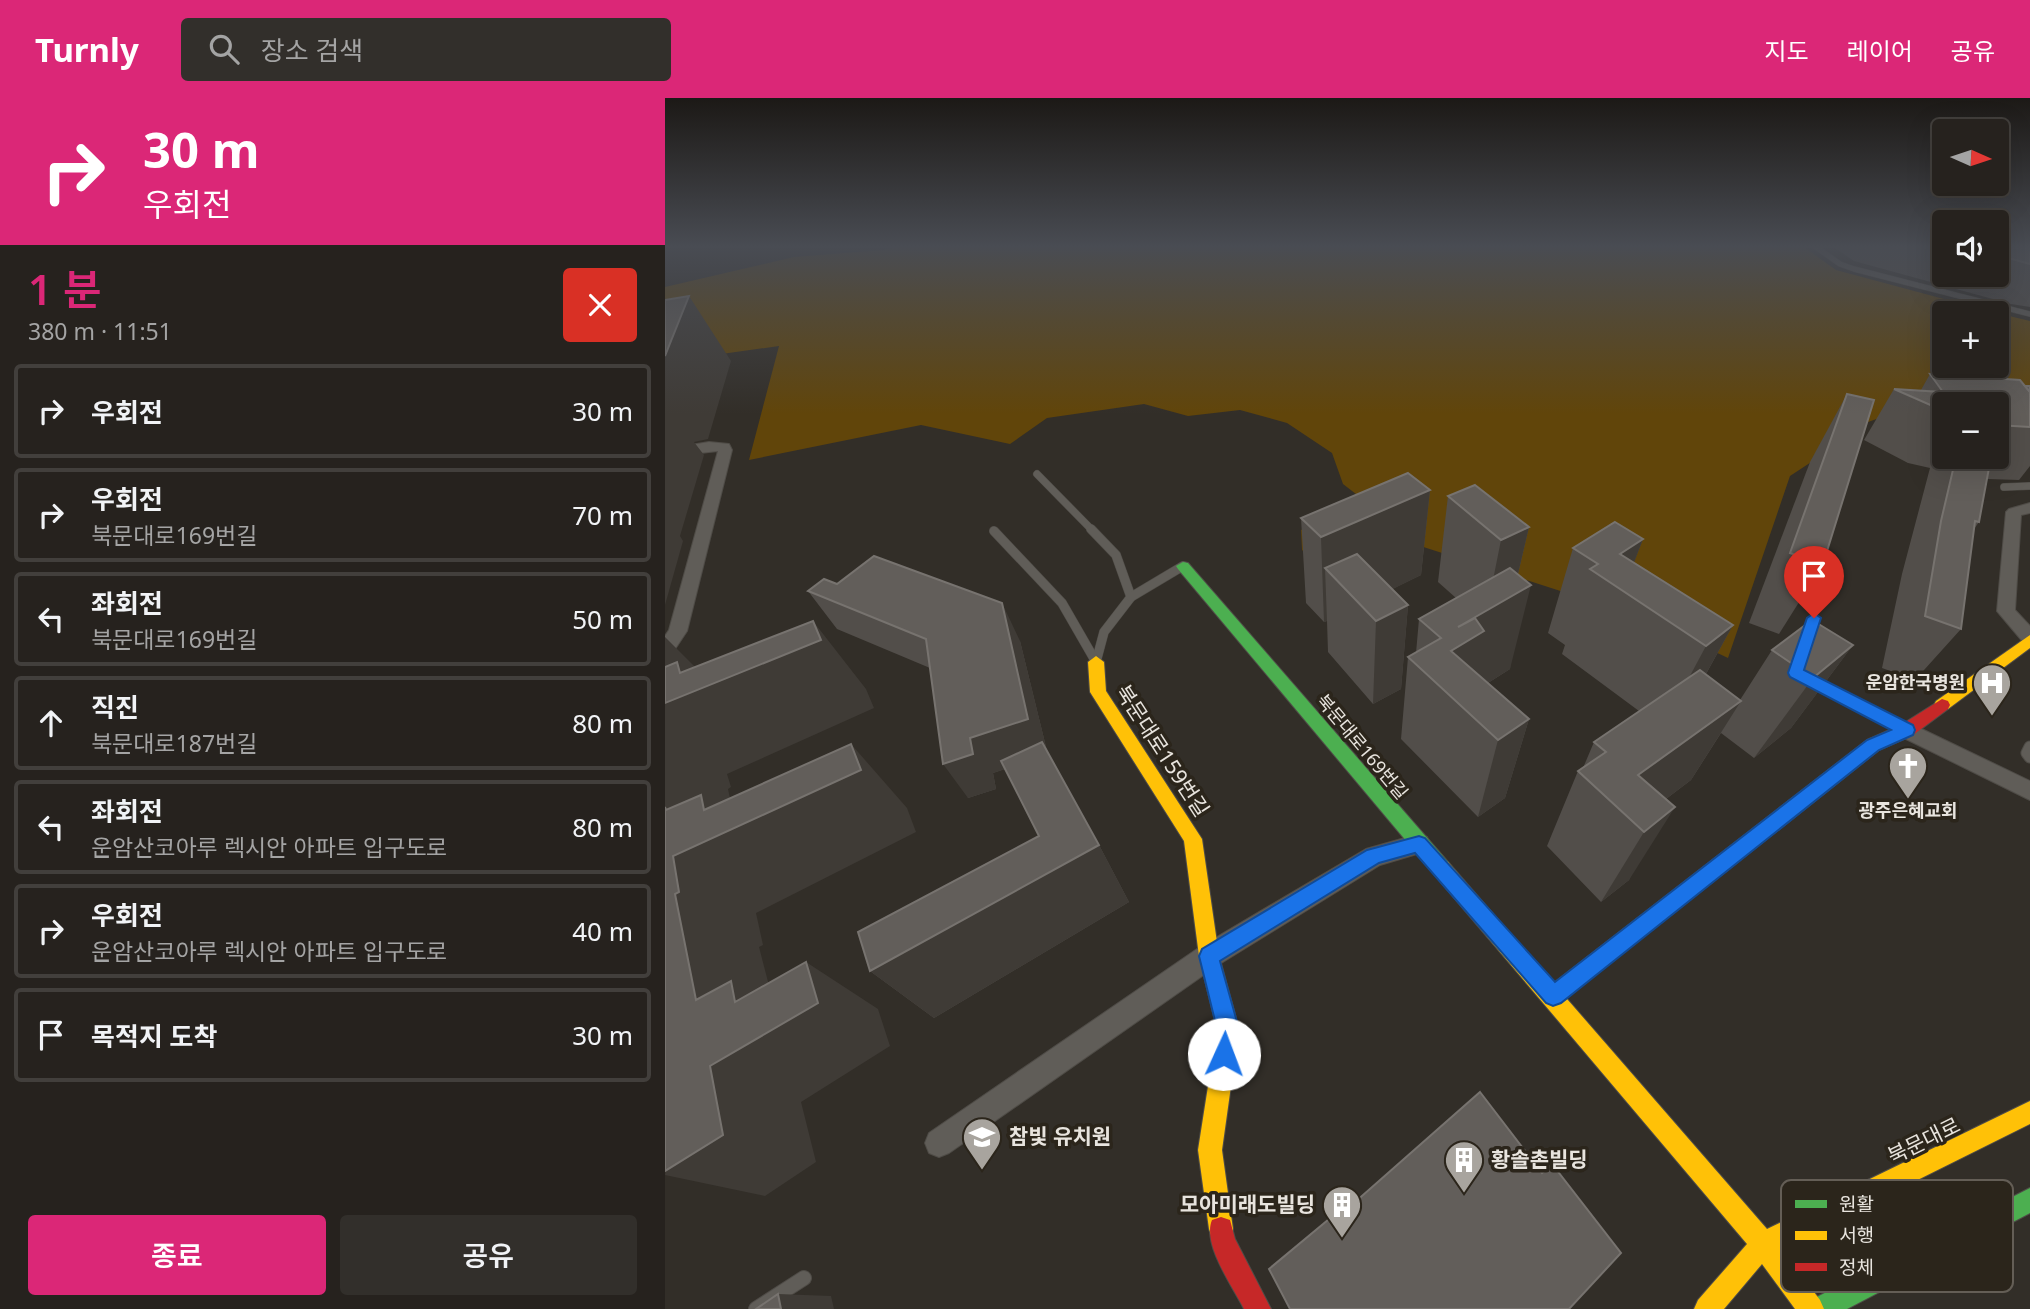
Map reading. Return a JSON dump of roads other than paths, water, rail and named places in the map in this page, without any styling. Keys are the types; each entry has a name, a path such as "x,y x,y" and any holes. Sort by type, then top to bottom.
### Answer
{"street":[{"path":"665,650 678,631 725,450 724,447 715,445 673,452"},
{"path":"1553,996 1873,745 1907,730 2030,639 2006,611 2014,512 2030,508"},
{"name":"북문대로169번길","path":"1183,566 1419,844 1553,996 1781,1268"},
{"name":"북문대로159번길","path":"1096,662 1098,692 1193,839 1209,956 1228,1029 1210,1150 1223,1242 1258,1309"},
{"path":"1907,730 2030,791"},
{"path":"939,1143 1209,956 1374,856 1419,844"},
{"name":"북문대로","path":"1892,1180 2030,1112"},
{"path":"2013,1209 2030,1200"},
{"name":"북문대로","path":"1707,1309 1763,1244 1781,1235"},
{"name":"북문대로169번길","path":"1798,1292 1811,1309"},
{"path":"1820,1309 1853,1292"}],"lane":[{"path":"1981,302 2030,314"},
{"path":"1037,474 1116,555 1131,597"},
{"path":"2004,487 2030,485"},
{"path":"994,531 1062,603 1096,662"},
{"name":"북문대로169번길","path":"1096,662 1104,632 1131,597 1183,566"},
{"path":"1795,673 1907,730"},
{"path":"2030,747 2027,753 2030,757"},
{"path":"756,1309 804,1278"}],"place":[{"name":"운암한국병원","path":"1992,717"},
{"name":"광주은혜교회","path":"1908,800"},
{"name":"참빛 유치원","path":"982,1171"},
{"name":"황솔촌빌딩","path":"1464,1194"},
{"name":"모아미래도빌딩","path":"1342,1239"}]}
